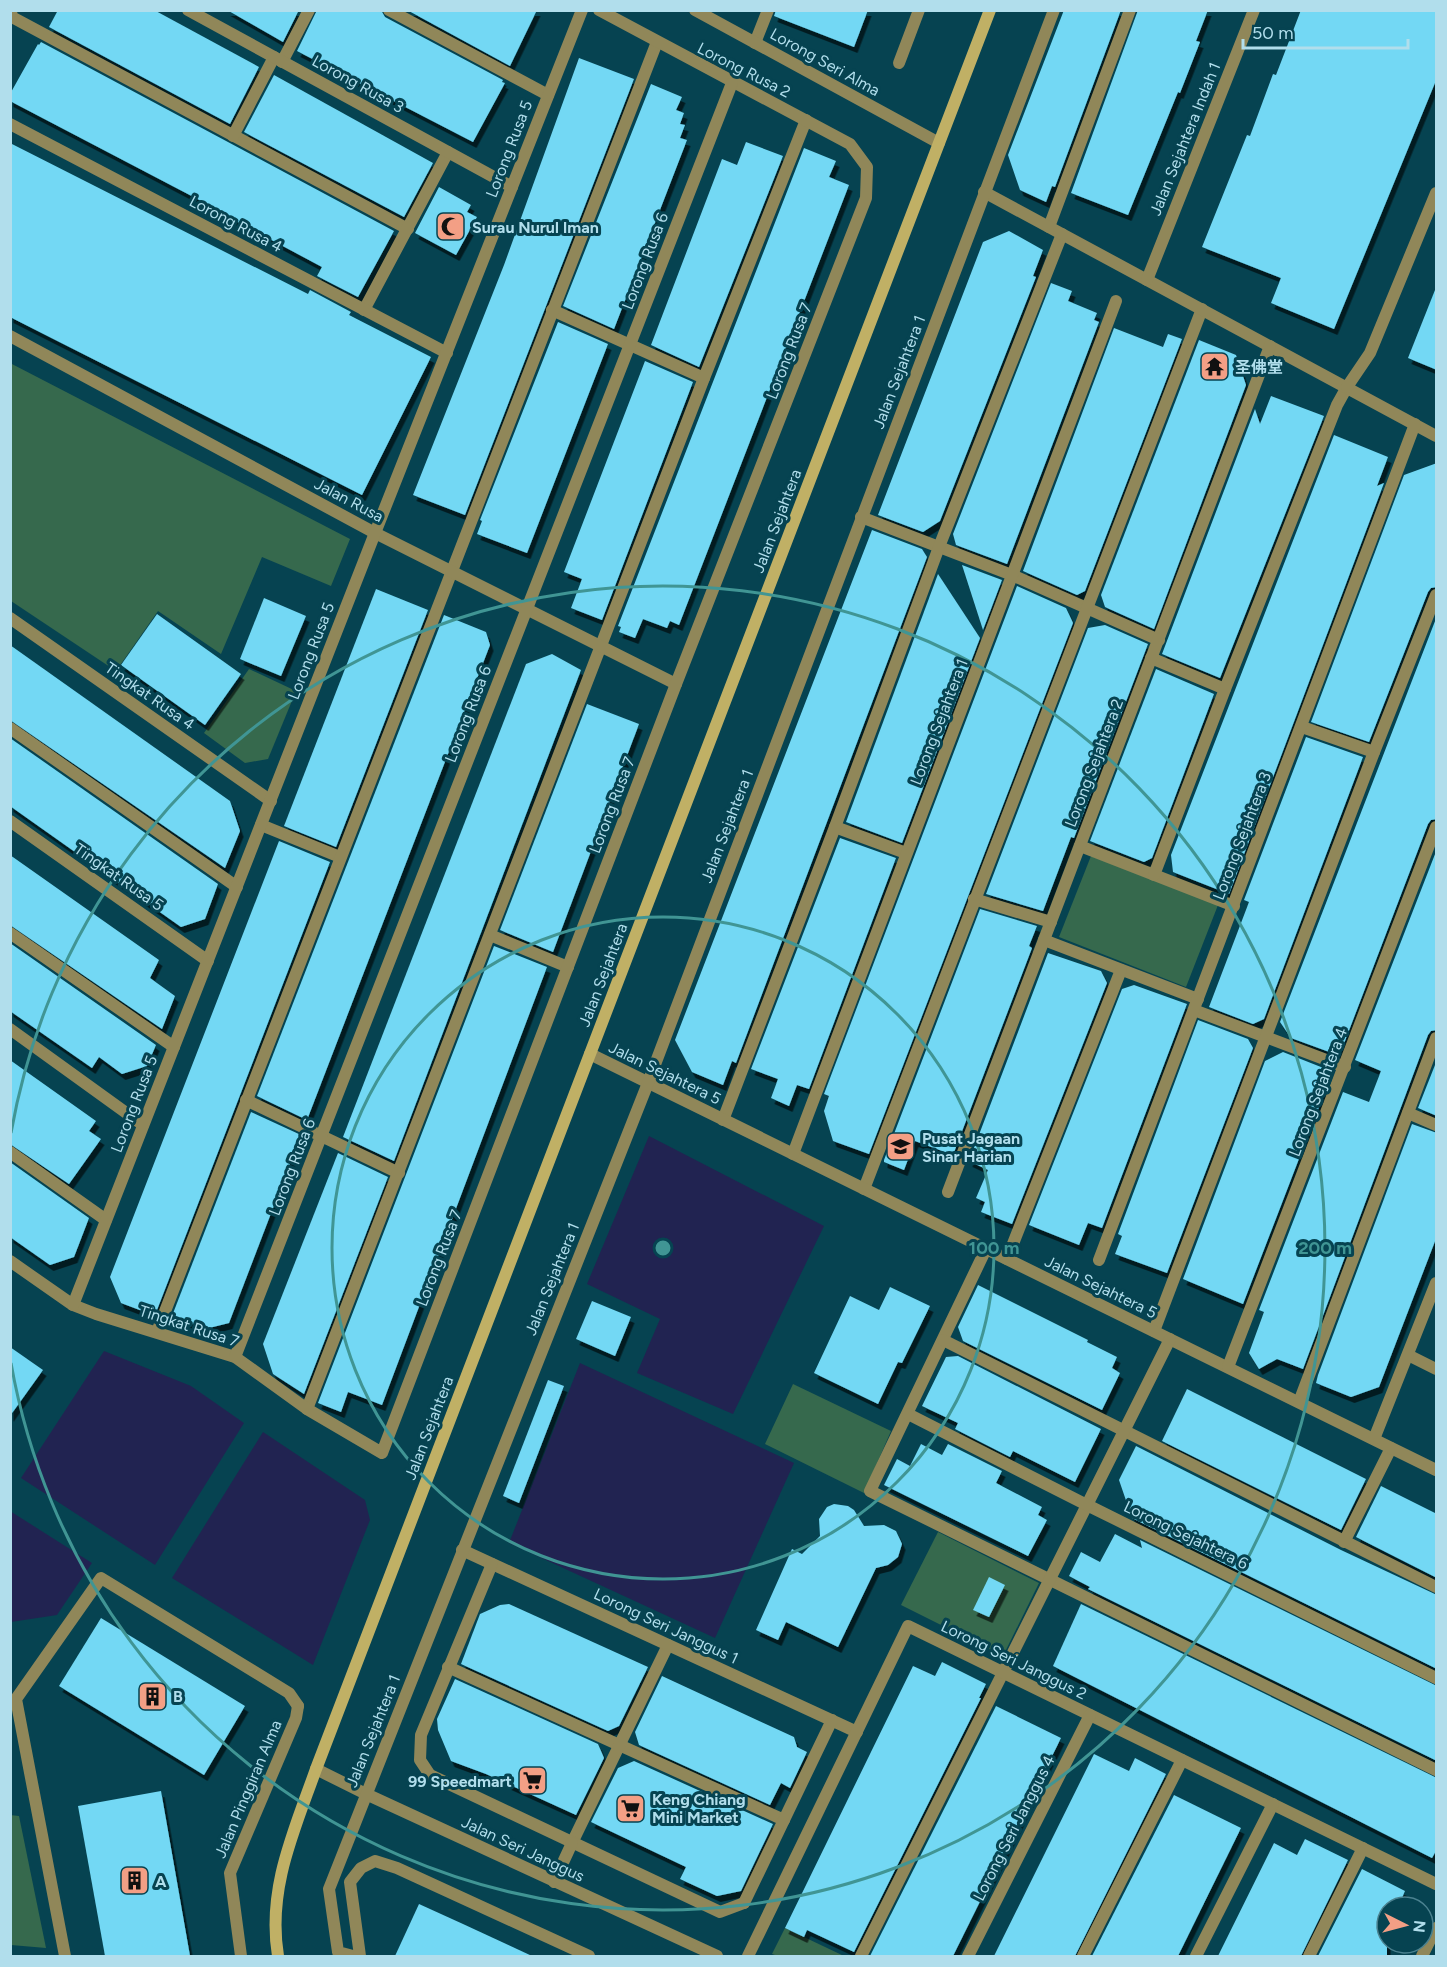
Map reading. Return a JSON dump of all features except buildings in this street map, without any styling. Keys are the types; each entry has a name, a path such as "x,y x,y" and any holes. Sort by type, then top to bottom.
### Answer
{"main road":[{"name":"Jalan Sejahtera","path":"278,1956 275,1940 277,1890 286,1852 316,1769 990,10"}],"street":[{"name":"Lorong Rusa 3","path":"188,10 512,188"},
{"path":"233,136 309,10"},
{"path":"389,10 548,95"},
{"name":"Lorong Rusa 5","path":"73,1305 582,10"},
{"name":"Lorong Rusa 2","path":"599,10 850,144 867,167"},
{"name":"Lorong Seri Alma","path":"694,10 939,143"},
{"path":"755,43 768,10"},
{"path":"899,63 919,10"},
{"name":"Jalan Sejahtera 1","path":"353,1956 338,1952 329,1888 648,1083 1054,10"},
{"path":"1049,226 1130,10"},
{"name":"Jalan Sejahtera Indah 1","path":"1147,280 1254,10"},
{"path":"11,13 233,136 408,229"},
{"path":"157,1332 657,42"},
{"name":"Lorong Rusa 6","path":"235,1357 732,83"},
{"path":"308,1409 704,378 806,120"},
{"name":"Lorong Rusa 4","path":"10,124 447,354"},
{"path":"364,310 448,152"},
{"name":"Lorong Rusa 7","path":"381,1453 676,684 866,198 867,167"},
{"path":"984,192 1437,436"},
{"path":"1154,875 1337,405 1370,353 1437,193"},
{"path":"723,1120 939,547 1062,234"},
{"name":"Lorong Sejahtera 1","path":"793,1154 1116,301"},
{"path":"864,1189 1202,309"},
{"path":"552,310 704,378"},
{"name":"Jalan Rusa","path":"10,336 451,572 676,684"},
{"name":"Lorong Sejahtera 2","path":"948,1192 1270,346"},
{"name":"Lorong Sejahtera 3","path":"1099,1260 1416,424"},
{"path":"861,517 1012,575 1158,640"},
{"path":"1154,1331 1374,752 1437,595"},
{"name":"Tingkat Rusa 4","path":"10,618 271,801"},
{"path":"1151,658 1225,689"},
{"path":"1302,726 1374,752"},
{"path":"10,728 237,887"},
{"name":"Tingkat Rusa 5","path":"10,820 208,961"},
{"path":"261,825 340,857"},
{"path":"835,827 906,854"},
{"name":"Lorong Sejahtera 4","path":"1228,1367 1437,828"},
{"path":"1080,846 1234,906"},
{"path":"974,899 1051,922"},
{"path":"10,933 174,1047"},
{"path":"490,935 568,967"},
{"path":"1044,940 1121,970 1265,1038 1345,1067"},
{"path":"1007,1259 1121,970"},
{"path":"10,1029 143,1125"},
{"path":"1299,1402 1437,1038"},
{"name":"Jalan Sejahtera 5","path":"590,1054 1437,1470"},
{"path":"246,1100 399,1173"},
{"path":"1408,1113 1437,1125"},
{"path":"10,1152 106,1220"},
{"path":"986,1249 870,1491 1437,1770"},
{"name":"Tingkat Rusa 7","path":"10,1261 73,1305 235,1357 308,1409 381,1453"},
{"path":"1374,1439 1437,1283"},
{"path":"861,1956 1170,1339"},
{"path":"943,1340 1437,1587"},
{"path":"1408,1355 1437,1369"},
{"name":"Lorong Sejahtera 6","path":"908,1414 1437,1678"},
{"path":"1344,1542 1391,1448"},
{"name":"Lorong Seri Janggus 1","path":"462,1550 857,1732"},
{"path":"492,1564 421,1735 420,1760 430,1775 720,1912 744,1904 832,1720"},
{"name":"Jalan Pinggiran Alma","path":"65,1956 16,1699 101,1578 289,1693 298,1706 296,1718 230,1873 241,1956"},
{"name":"Lorong Seri Janggus 2","path":"748,1956 908,1626 1437,1884"},
{"path":"554,1882 668,1645"},
{"path":"448,1667 784,1820"},
{"name":"Lorong Seri Janggus 4","path":"968,1956 1090,1715"},
{"path":"1083,1956 1182,1760"},
{"name":"Jalan Seri Janggus","path":"316,1769 554,1882 717,1956"},
{"path":"1196,1956 1273,1804"},
{"path":"1309,1956 1363,1848"},
{"path":"360,1956 350,1882 361,1868 375,1861 397,1868 589,1956"},
{"path":"1422,1956 1437,1928"}],"green space":[{"path":"10,363 350,539 331,586 262,557 221,654 158,611 116,671 11,601"},
{"path":"249,669 296,691 268,759 245,763 204,733"},
{"path":"1091,856 1218,905 1186,987 1059,937"},
{"path":"793,1384 891,1431 864,1493 765,1444"},
{"path":"938,1532 1039,1583 1003,1656 901,1605"},
{"path":"10,1815 19,1816 46,1948 11,1945"},
{"path":"785,1928 844,1956 778,1956 772,1954"}],"shaded area":[{"path":"649,1136 824,1226 733,1414 637,1373 660,1319 587,1284"},
{"path":"104,1351 191,1386 244,1423 155,1565 21,1478"},
{"path":"580,1363 794,1463 715,1638 509,1543"},
{"path":"263,1432 365,1500 370,1520 313,1665 172,1578"},
{"path":"10,1511 92,1563 57,1615 11,1622"}],"place":[{"name":"Surau Nurul Iman","path":"451,227"},
{"name":"圣佛堂","path":"1214,367"},
{"name":"Pusat Jagaan Sinar Harian","path":"901,1147"},
{"name":"B","path":"152,1696"},
{"name":"99 Speedmart","path":"533,1781"},
{"name":"Keng Chiang Mini Market","path":"631,1808"},
{"name":"A","path":"134,1881"}]}
